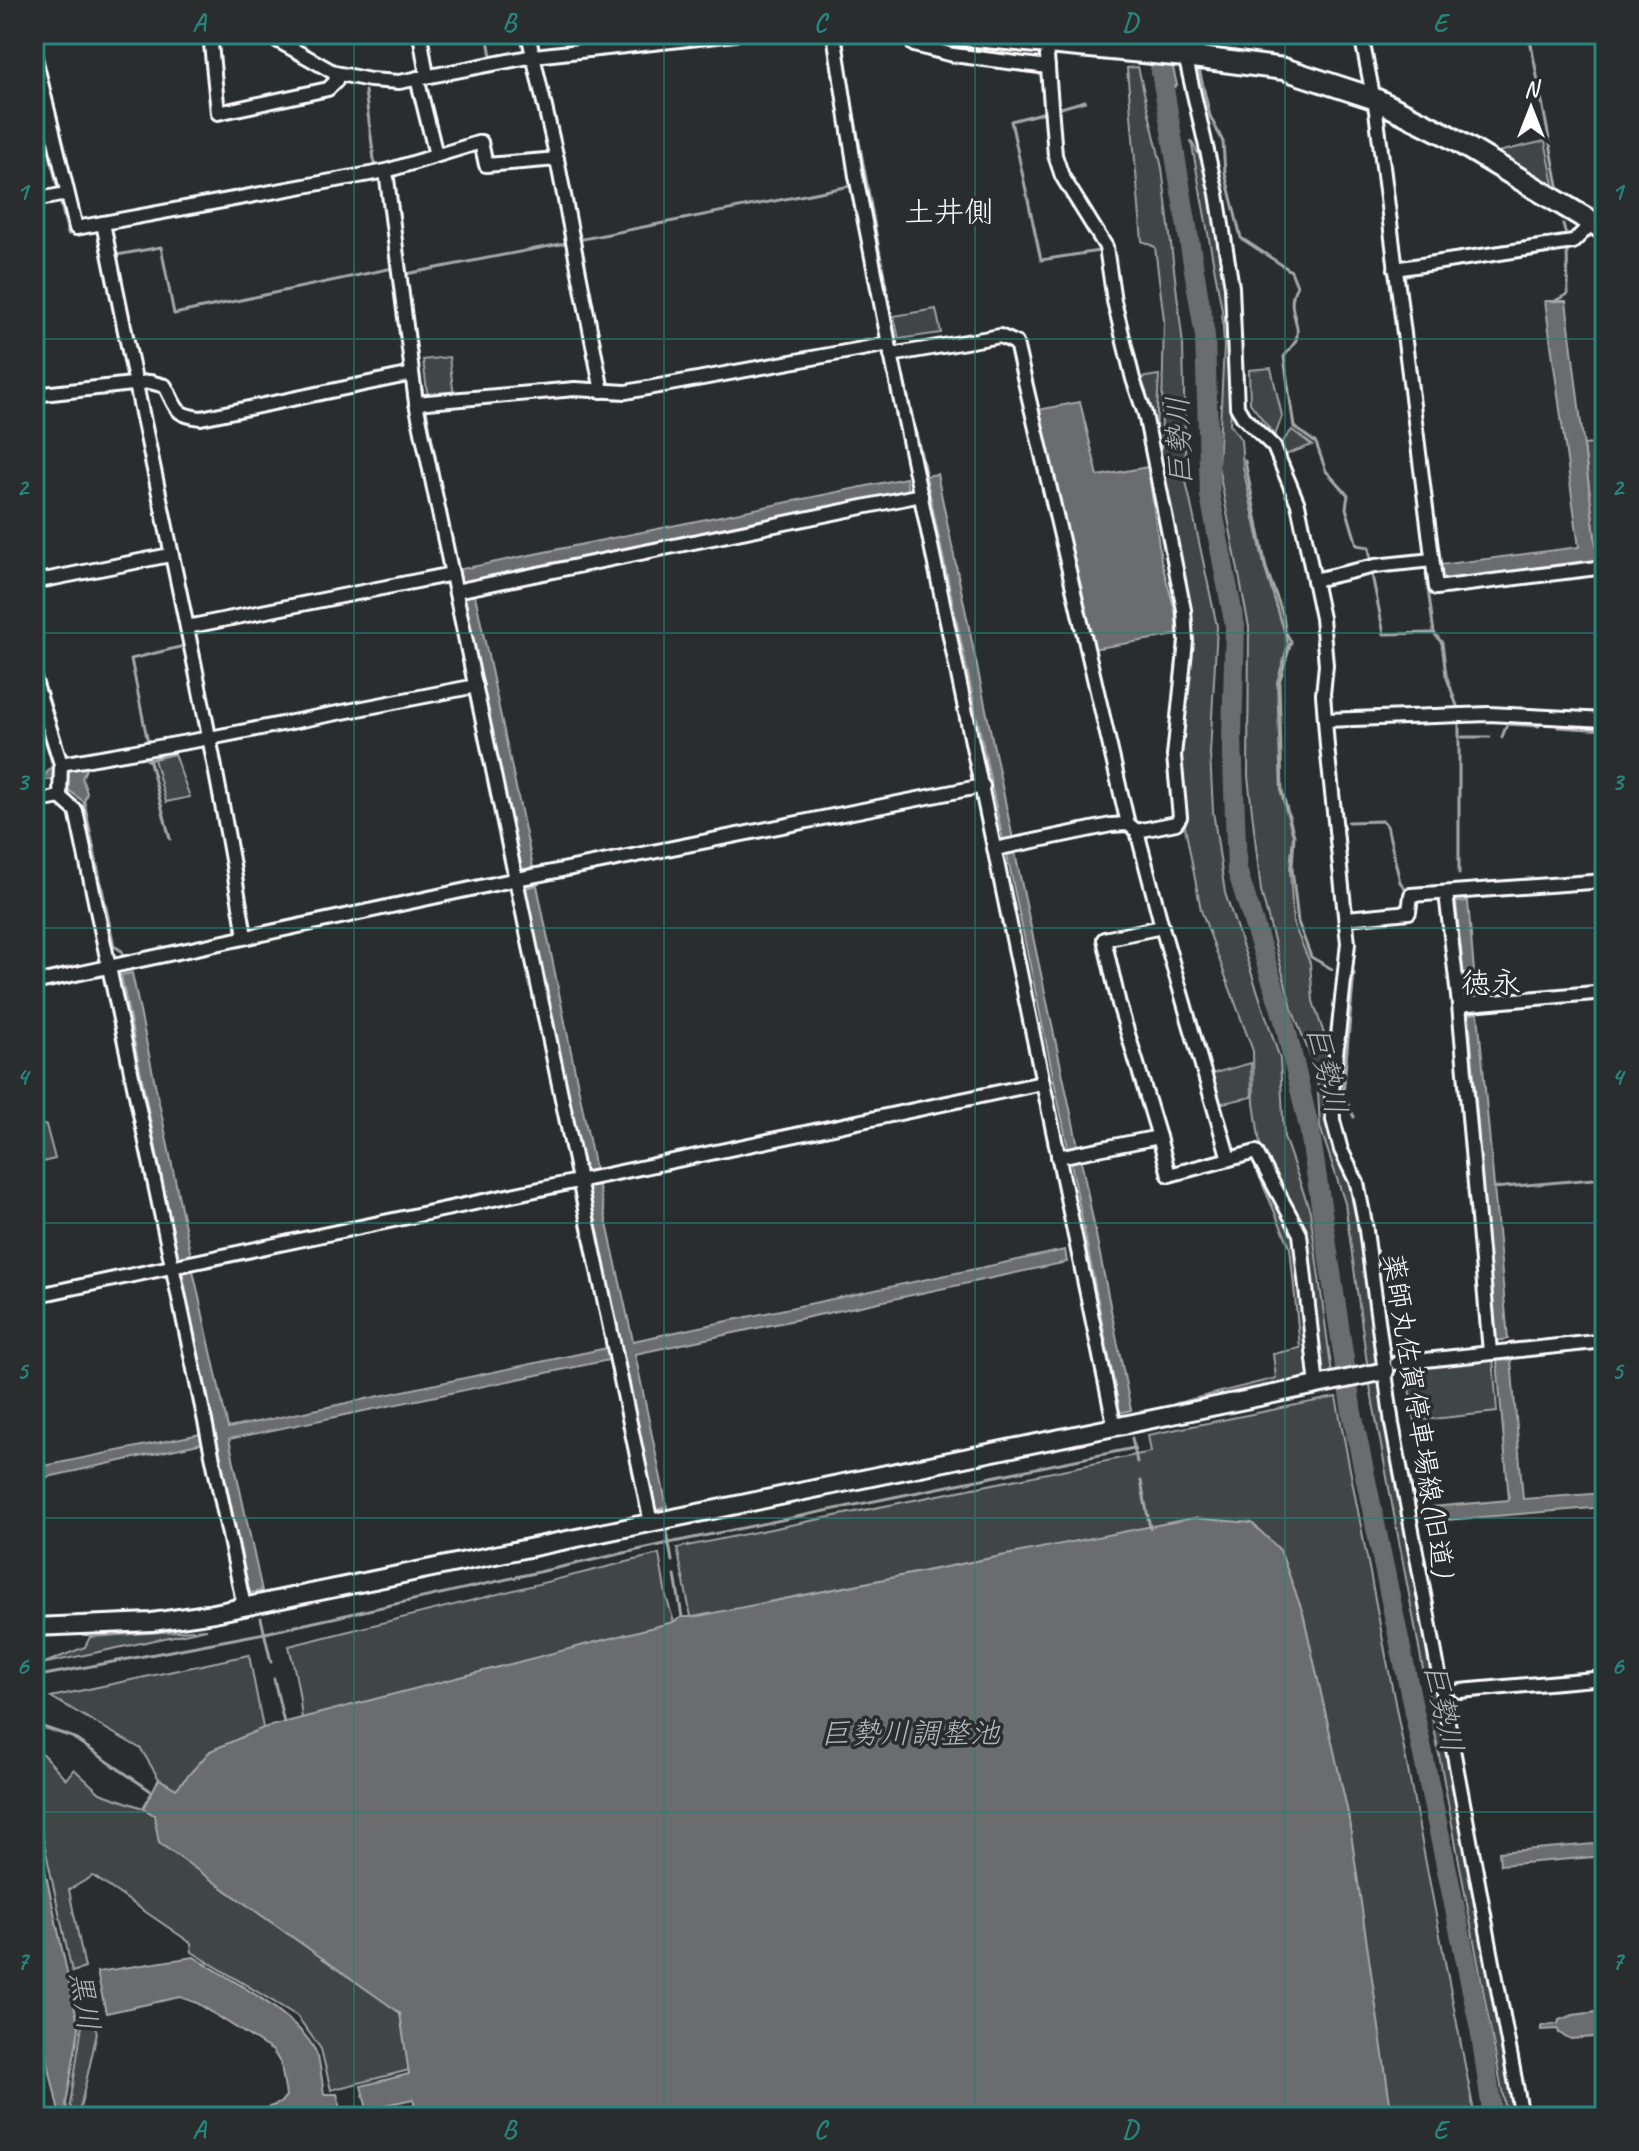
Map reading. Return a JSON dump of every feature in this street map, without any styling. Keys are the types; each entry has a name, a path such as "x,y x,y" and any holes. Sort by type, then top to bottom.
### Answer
{"main road":[{"path":"953,34 1185,56 1284,69 1373,98 1445,134 1601,223"}],"street":[{"path":"210,34 218,113 328,89 336,81 335,73"},
{"path":"266,34 335,73 399,82 530,56 735,34"},
{"path":"420,34 422,77 436,155"},
{"path":"528,34 551,160 573,241 602,391"},
{"path":"834,34 856,176 890,350 983,786 1005,847 1042,1083 1115,1428"},
{"path":"906,34 914,45 953,55 1048,62 1055,155 1062,176 1106,247 1130,366 1145,414 1184,610 1186,641 1174,756 1180,817 1176,823 1133,828 1111,825 1005,847"},
{"name":"薬師丸佐賀停車場線(旧道)","path":"1180,34 1217,194 1232,287 1237,407 1274,447 1298,504 1322,618 1326,665 1323,694 1331,797 1347,918 1347,971 1332,1092 1333,1120 1341,1150 1360,1196 1391,1367 1392,1424 1522,2117"},
{"path":"1361,34 1373,98 1436,588 1605,567"},
{"path":"34,53 76,228 391,170 481,142 486,165 551,160"},
{"path":"391,170 411,368 421,403 452,574 465,589 476,686 525,877 587,1179 615,1352 651,1523"},
{"path":"34,200 66,194"},
{"path":"103,223 210,738 245,936"},
{"path":"1395,269 1573,242 1601,223"},
{"path":"421,403 575,389 626,392 890,350 1000,336 1016,343 1133,828 1229,1159"},
{"path":"34,395 134,379 165,386 173,406 185,416 201,418 411,368"},
{"path":"465,589 919,487"},
{"path":"34,582 170,555"},
{"path":"1314,580 1371,566 1433,569"},
{"path":"187,627 452,574"},
{"path":"34,681 61,764 60,797"},
{"path":"61,764 476,686"},
{"path":"1326,720 1489,714 1605,720"},
{"path":"34,983 525,877 983,786"},
{"path":"34,802 60,797"},
{"path":"60,797 76,811 120,964 182,1265 206,1431 244,1606"},
{"path":"1347,918 1409,912 1411,895 1605,881"},
{"path":"1446,893 1467,1005 1490,1352"},
{"path":"1162,927 1104,939 1119,1004 1169,1175 1256,1152 1300,1234 1317,1386"},
{"path":"1467,1005 1605,992"},
{"path":"34,1296 1042,1083"},
{"path":"1058,1157 1159,1137"},
{"path":"34,1627 152,1622 244,1606 1317,1386 1391,1367 1490,1352 1605,1341"},
{"path":"1460,1691 1605,1678"}],"shaded area":[{"path":"1138,67 1162,168 1183,345 1186,481 1217,626 1210,753 1213,811 1225,893 1280,1059 1284,1137 1310,1211 1332,1374 1158,1412 1177,1403 1276,1378 1273,1354 1300,1348 1290,1247 1252,1160 1261,1151 1254,1103 1253,1051 1201,910 1185,827 1181,750 1192,629 1161,459 1164,320 1155,247 1142,241 1127,68"},
{"path":"1191,140 1208,174 1231,304 1233,385 1230,424 1241,440 1243,467 1265,569 1288,644 1277,682 1281,793 1293,836 1290,868 1293,923 1310,963 1313,1001 1329,1049 1326,1103 1336,1151 1354,1190 1381,1389 1518,2117 1507,2117 1371,1392 1345,1203 1320,1127 1317,1073 1292,1009 1261,891 1248,776 1249,627 1218,466 1224,346 1222,310"},
{"path":"1545,141 1555,189 1494,153"},
{"path":"936,309 941,333 899,339 894,316"},
{"path":"449,357 454,396 428,399 423,360"},
{"path":"1271,368 1282,416 1275,436 1250,403 1249,370"},
{"path":"1159,375 1156,431 1139,378"},
{"path":"1292,430 1312,445 1285,455 1280,445"},
{"path":"1605,443 1599,496 1601,545 1596,545 1584,445"},
{"path":"174,754 190,797 166,802 154,759"},
{"path":"1251,1063 1252,1097 1218,1104 1211,1074"},
{"path":"46,1125 55,1159 34,1164 34,1126"},
{"path":"1493,1357 1497,1412 1415,1421 1405,1367"},
{"path":"1336,1397 1475,2117 1380,2117 303,1753 300,1699 289,1646 659,1554 674,1622 702,1670 677,1548 1151,1452 1148,1435"},
{"path":"207,1629 42,1664 85,1647 90,1637"},
{"path":"249,1655 263,1728 284,1763 400,2013 409,2070 331,2090 321,2049 297,2016 192,1952 191,1943 93,1876 69,1890 85,1968 72,1972 34,1797 34,1745 66,1779 74,1769 100,1793 154,1815 176,1789 159,1779 141,1749 51,1697"},
{"path":"93,2018 97,2033 79,2113 73,2114 70,2105 83,2019"},
{"path":"416,2104 419,2117 362,2117"}],"water":[{"path":"1146,34 1165,34 1177,85 1173,88 1155,89"},
{"path":"1545,301 1566,301 1596,545 1601,545 1602,562 1440,581 1439,565 1579,547"},
{"path":"1080,402 1098,476 1148,467 1161,560 1175,611 1177,635 1092,649 1038,410"},
{"path":"937,474 1013,839 1003,840 926,476"},
{"path":"906,478 908,491 459,582 457,570"},
{"path":"475,595 533,867 521,870 464,597"},
{"path":"206,744 206,747 167,753 148,761 143,757 87,767 82,778 87,793 84,802 67,789 66,775 55,776 53,780 34,780 34,776 45,775 52,766 55,770 66,770 72,765"},
{"path":"1015,853 1078,1146 1068,1148 1007,855"},
{"path":"537,885 595,1169 584,1172 525,888"},
{"path":"1468,901 1476,995 1466,996 1456,902"},
{"path":"132,973 191,1256 178,1257 121,975"},
{"path":"1478,1013 1508,1339 1495,1341 1469,1014"},
{"path":"1081,1160 1131,1410 1120,1413 1071,1163"},
{"path":"598,1183 633,1341 1065,1250 1067,1262 635,1354 667,1507 656,1510 587,1185"},
{"path":"193,1270 228,1428 607,1348 609,1360 229,1439 262,1591 250,1593 217,1440 34,1480 34,1468 215,1431 182,1272"},
{"path":"1511,1360 1523,1499 1605,1493 1605,1507 1434,1521 1432,1507 1509,1500 1497,1361"},
{"name":"巨勢川調整池","path":"1193,1518 1252,1523 1280,1550 1303,1613 1348,1813 1392,2117 419,2117 413,2099 367,2109 361,2086 409,2074 400,2013 159,1843 154,1815 143,1808 159,1779 176,1789 210,1751 263,1728 673,1622 682,1617"},
{"path":"34,1819 79,2028 66,2104 68,2113 60,2117 34,1999"},
{"path":"1605,1843 1605,1856 1500,1865 1499,1852"},
{"path":"194,1957 245,1988 298,2028 318,2057 324,2094 337,2094 342,2112 318,2117 260,2117 259,2111 280,2103 286,2096 281,2064 273,2051 197,2003 180,1997 106,2013 97,1972"},
{"path":"1605,2011 1605,2036 1571,2039 1559,2033 1558,2029 1541,2030 1541,2026 1558,2024 1559,2020 1573,2015"}],"waterway":[{"path":"431,69 491,56 487,34"},
{"name":"巨勢川","path":"1155,34 1205,336 1210,496 1235,626 1232,737 1237,870 1283,1016 1310,1132 1352,1413 1481,2034 1493,2117"},
{"path":"1191,34 1193,43"},
{"path":"1529,34 1559,191"},
{"path":"842,50 895,335"},
{"path":"1199,69 1210,116 1223,142 1225,173 1241,238 1291,271 1297,286 1292,301 1296,340 1284,357 1294,427 1316,443 1326,471 1348,495 1346,508 1357,545 1369,547 1371,563"},
{"path":"395,76 419,72"},
{"path":"34,84 58,190"},
{"path":"365,91 375,167 378,167"},
{"path":"1054,110 1085,101"},
{"path":"1046,112 1011,121 1041,260 1099,251"},
{"path":"544,129 549,156"},
{"path":"551,164 566,243"},
{"path":"578,240 850,186"},
{"path":"60,200 68,234 78,233"},
{"path":"398,220 418,367"},
{"path":"1403,261 1566,235 1563,224"},
{"path":"113,241 117,255 161,247 174,314 393,268"},
{"path":"406,274 571,242"},
{"path":"1555,301 1568,294 1567,249"},
{"path":"739,377 873,354"},
{"path":"900,362 926,476"},
{"path":"417,367 424,398"},
{"path":"370,377 406,369"},
{"path":"589,396 625,397"},
{"path":"426,409 478,404"},
{"path":"426,409 453,550"},
{"path":"1245,461 1266,568 1291,642 1279,683 1282,791 1294,836 1292,868 1298,922 1311,957 1332,969"},
{"path":"1371,570 1384,634 1434,633 1442,643 1446,675 1457,706"},
{"path":"1431,574 1426,574 1434,633"},
{"path":"275,615 447,583"},
{"path":"148,743 131,659 184,646"},
{"path":"34,700 53,766"},
{"path":"1459,723 1459,874"},
{"path":"1502,737 1507,724 1539,726"},
{"path":"1558,727 1605,730"},
{"path":"1462,737 1490,737"},
{"path":"149,758 170,839"},
{"path":"84,802 114,946 122,951 124,961"},
{"path":"1348,822 1383,821 1387,826 1400,882 1405,888 1526,881"},
{"path":"1462,898 1605,888"},
{"path":"1354,973 1343,1094 1354,1117"},
{"path":"1494,1188 1605,1178"},
{"path":"34,1677 265,1633 669,1543 1134,1448 1132,1438"},
{"path":"1134,1448 1137,1462"},
{"path":"1141,1481 1150,1528"},
{"path":"667,1532 672,1561"},
{"path":"675,1575 682,1617"},
{"path":"261,1618 271,1662"},
{"path":"274,1679 284,1723"},
{"path":"34,1724 72,1737 151,1791"}],"district":[{"name":"土井側","path":"949,212"},
{"name":"徳永","path":"1491,983"}],"water label":[{"name":"黒川","path":"85,2001"}]}
